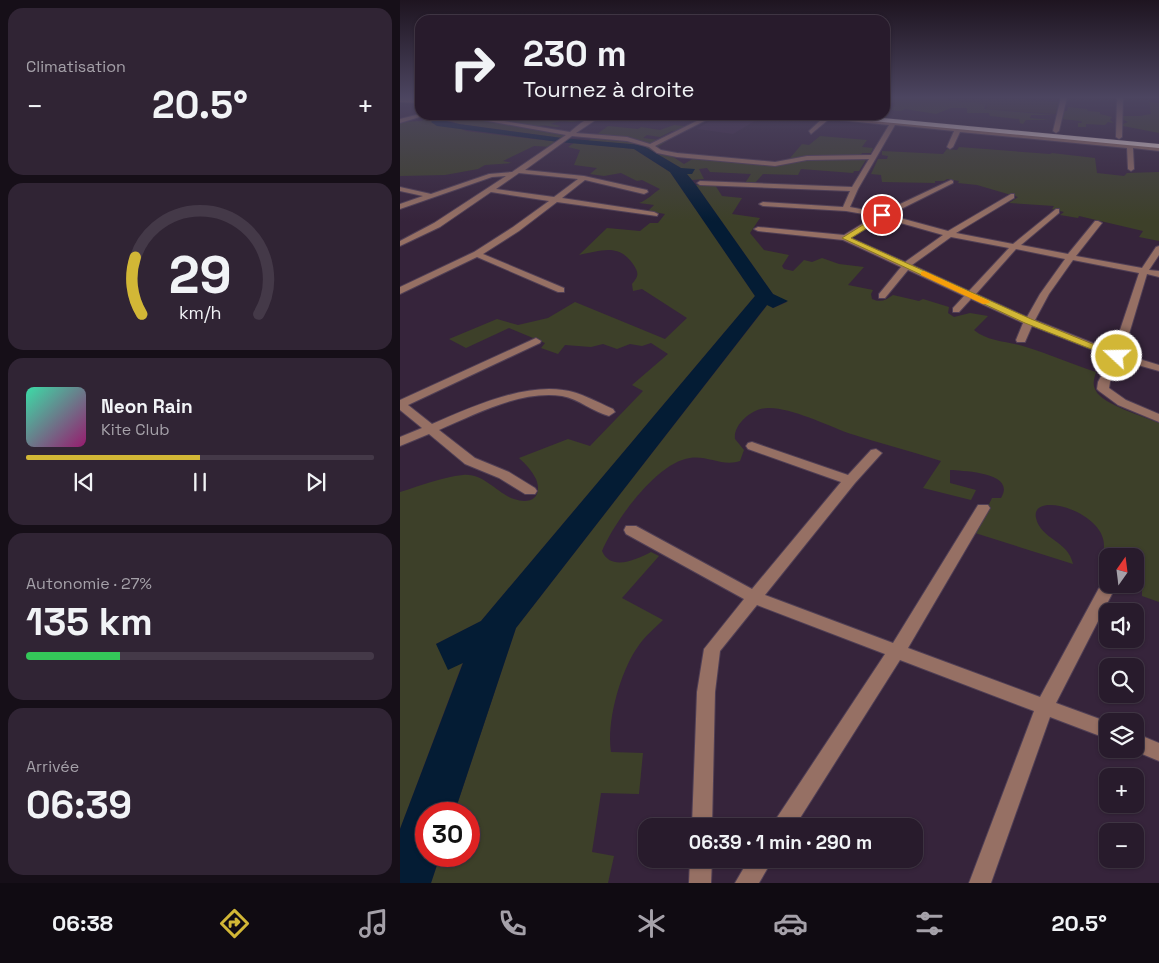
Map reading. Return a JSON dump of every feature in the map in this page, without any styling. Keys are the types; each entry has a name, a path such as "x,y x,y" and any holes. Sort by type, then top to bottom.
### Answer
{"highway":[{"path":"1082,138 1159,145"},
{"path":"1092,138 1159,145"}],"street":[{"path":"400,244 414,238 567,138"},
{"path":"579,138 627,139 650,146 659,152 775,164 807,158 838,156 873,157"},
{"path":"650,146 666,138"},
{"path":"846,210 854,189 884,138"},
{"path":"950,147 954,138"},
{"path":"1028,138 1057,142 1130,146 1159,145"},
{"path":"1125,138 1159,145"},
{"path":"1130,146 1131,169"},
{"path":"400,207 491,175 515,173 584,178 644,192"},
{"path":"400,291 477,254 516,229 584,178"},
{"path":"845,238 882,215 951,182"},
{"path":"700,183 854,189"},
{"path":"400,189 431,196"},
{"path":"489,190 654,214"},
{"path":"882,296 907,266 949,234 1011,196"},
{"path":"762,204 846,210 882,215 949,234 1159,274"},
{"path":"956,310 971,296 1014,247 1056,211"},
{"path":"1021,340 1028,321 1069,258 1098,224"},
{"path":"758,229 845,238 1028,321 1117,356 1159,368"},
{"path":"400,232 414,238"},
{"path":"1159,249 1144,271 1117,356 1104,382 1103,389 1109,395 1159,418"},
{"path":"477,254 560,290"},
{"path":"530,491 504,475 470,461 400,404 536,342"},
{"path":"400,442 506,400 549,393 569,395 609,412"},
{"path":"752,446 850,480"},
{"path":"702,818 706,692 712,649 850,480 876,453"},
{"path":"788,818 897,651 983,508"},
{"path":"631,530 755,598 1099,727"},
{"path":"980,883 1045,706 1104,593"},
{"path":"1144,746 1159,752"},
{"path":"700,868 700,883"},
{"path":"746,883 756,868"}],"green space":[{"path":"400,138 527,138 559,142 554,147 534,146 503,161 512,163 485,165 478,169 445,175 400,176"},
{"path":"592,138 645,138 667,141 658,147 684,164 696,157 784,165 802,144 809,145 817,138 867,140 862,147 873,148 871,153 862,153 859,158 867,158 859,171 854,171 853,173 801,169 798,175 763,174 755,183 745,183 751,174 710,172 707,168 699,169 704,179 692,180 681,168 642,145 588,141"},
{"path":"574,143 634,149 670,172 755,296 481,621 436,644 463,662 400,829 400,492 447,478 470,475 484,480 514,499 526,501 534,498 538,491 536,479 519,458 568,439 590,446 643,391 632,385 668,354 651,343 642,346 630,344 617,349 603,344 591,347 565,345 558,354 541,348 545,343 509,328 466,348 449,339 497,319 518,325 548,318 575,302 665,339 687,318 642,289 633,291 632,284 637,277 637,272 633,264 621,253 609,250 579,255 607,228 640,231 650,223 658,223 665,214 648,211 654,205 639,203 660,189 621,173 604,176 590,174 597,168 574,165 580,150 568,147"},
{"path":"959,147 1052,153 1095,158 1097,173 1124,176 1127,173 1159,172 1159,241 1139,237 1143,231 1079,216 1078,218 1060,215 1064,212 1052,209 1054,206 1009,203 1018,197 977,185 958,183 959,181 947,179 935,181 935,183 882,182 881,175 871,174 878,159 887,159 888,156 882,155 882,151 943,154 947,149 957,150"},
{"path":"696,185 715,185 722,196 742,198 732,214 760,218 750,233 764,250 789,255 782,266 784,269 793,271 804,260 812,262 822,258 839,264 864,267 848,285 873,290 871,294 872,299 878,301 893,295 919,301 923,299 949,307 948,313 954,317 970,313 988,316 974,330 985,337 1026,347 1096,372 1094,386 1100,396 1106,401 1159,423 1159,602 1142,596 1142,593 1144,593 1144,548 1104,548 1101,533 1093,522 1081,514 1055,505 1044,506 1037,510 1036,518 1043,531 1066,550 1073,564 975,533 992,498 1001,498 1004,489 1002,483 995,478 976,472 950,470 950,483 976,490 971,500 923,488 941,461 848,433 786,410 768,408 756,411 745,418 735,433 735,439 744,450 740,461 727,463 703,458 690,458 677,462 664,470 638,495 626,510 602,551 611,561 618,562 639,558 651,552 659,556 622,598 663,620 644,638 632,655 616,696 611,726 611,752 643,753 639,794 601,793 592,852 614,856 608,883 431,883 436,867 480,867 480,802 458,802 516,628 768,304 773,308 787,302 773,294"}],"water":[{"path":"530,138 564,138 642,145 681,168 695,169 692,174 687,174 773,294 788,301 773,308 767,305 516,628 458,802 415,802 415,867 436,867 431,883 400,883 400,829 463,663 448,670 436,644 481,621 755,296 670,172 634,149"}],"slow traffic":[{"path":"924,274 986,303"}],"route":[{"path":"882,215 845,238 1028,321 1117,356"}]}
